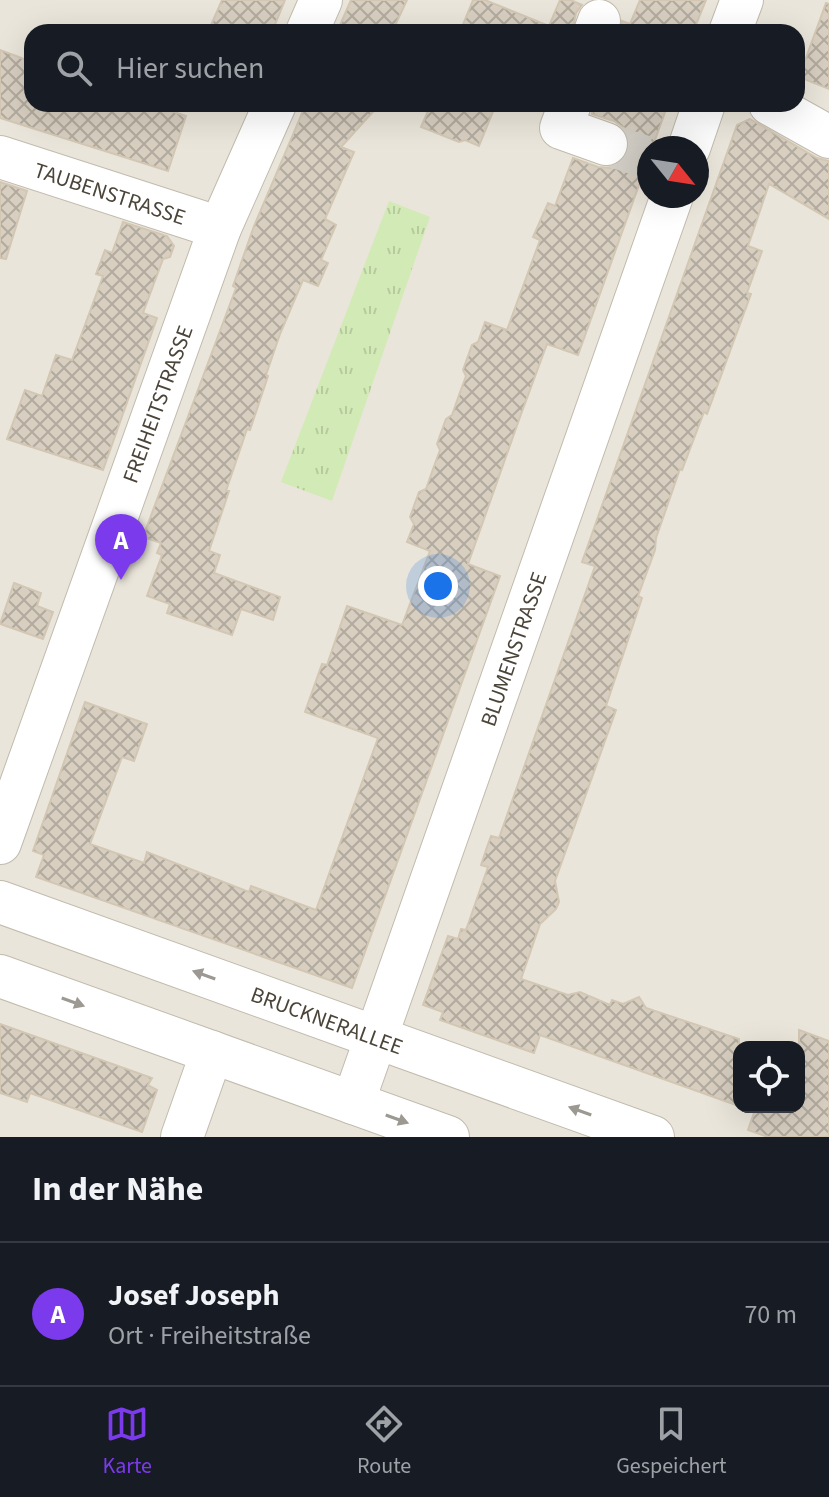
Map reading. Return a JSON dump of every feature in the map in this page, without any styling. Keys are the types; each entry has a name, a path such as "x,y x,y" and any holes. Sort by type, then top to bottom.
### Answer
{"street":[{"path":"310,24 321,0"},
{"path":"733,24 742,0"},
{"name":"FREIHEITSTRASSE","path":"0,843 220,228 271,112"},
{"path":"567,112 561,128 606,144"},
{"path":"693,136 701,112"},
{"path":"784,112 829,137"},
{"name":"TAUBENSTRASSE","path":"0,157 220,228"},
{"name":"BLUMENSTRASSE","path":"353,1103 668,208"},
{"name":"BRUCKNERALLEE","path":"0,902 653,1137"},
{"path":"0,976 443,1136"},
{"path":"182,1137 212,1052"}],"shaded area":[{"path":"0,0 829,0 829,1137 0,1137"}],"green space":[{"path":"389,201 430,217 332,501 281,482"}],"building":[{"path":"222,0 285,0 275,24 212,24"},
{"path":"351,0 407,0 396,24 340,24"},
{"path":"473,0 485,0 544,24 463,24"},
{"path":"560,0 571,0 582,5 574,24 550,24"},
{"path":"640,0 706,0 696,24 630,24"},
{"path":"826,3 829,4 829,89 805,79 805,61"},
{"path":"0,50 24,59 24,112 174,112 186,116 168,171 0,118"},
{"path":"303,112 373,112 341,147 354,152 325,219 336,225 321,260 328,263 318,286 303,280 280,334 250,430 247,429 226,491 229,491 209,551 220,555 214,573 280,597 273,620 241,609 232,635 167,613 170,604 147,596 162,555 157,553 161,543 143,537 236,288 233,286 254,226"},
{"path":"428,112 493,112 479,146 465,140 459,142 421,127"},
{"path":"592,112 665,112 656,136 637,136 637,190 578,355 547,344 520,417 468,564 500,576 352,988 36,877 44,855 33,851 85,702 147,724 134,761 122,757 90,844 144,863 147,852 249,892 251,886 316,910 378,738 305,712 322,664 327,665 347,606 402,625 430,551 407,542 414,524 410,517 419,492 426,489 440,450 437,444 446,419 452,415 466,376 463,370 472,345 478,342 485,322 507,330 540,240 533,237 548,203 555,206 573,158 610,168 621,163 628,153 630,140 625,129"},
{"path":"750,119 817,158 829,161 829,219 769,184 748,246 762,251 747,293 751,294 707,414 704,412 680,469 656,538 655,550 638,596 642,598 606,706 616,710 555,881 559,902 540,924 521,979 568,995 580,992 610,1005 612,1000 623,1004 639,997 646,1008 739,1039 733,1041 733,1104 540,1035 534,1053 440,1020 443,1012 423,1005 448,936 458,939 461,929 466,930 488,867 481,865 491,836 499,838 595,566 582,562 737,125"},
{"path":"0,182 27,191 6,259 0,258"},
{"path":"123,222 167,236 174,246 170,257 163,259 143,313 157,318 103,470 7,439 25,390 42,396 56,355 72,360 103,276 96,274 105,250 112,253"},
{"path":"14,583 41,593 37,606 53,612 43,639 0,624"},
{"path":"0,1024 152,1078 148,1085 157,1090 142,1132 30,1093 27,1102 0,1093"},
{"path":"799,1030 829,1041 829,1137 768,1137 748,1130 754,1113 805,1113 805,1041 799,1041"}],"tunnel":[{"path":"606,144 637,154"}],"place":[{"name":"Josef Joseph","path":"121,580"}]}
